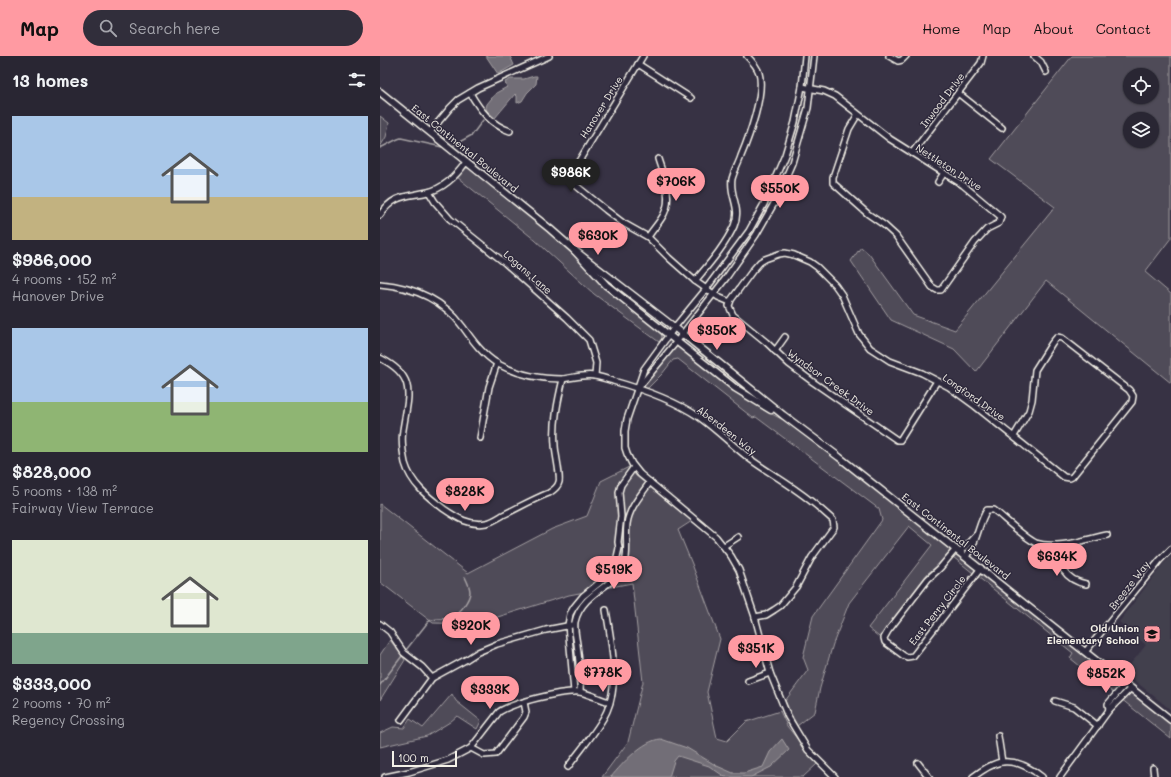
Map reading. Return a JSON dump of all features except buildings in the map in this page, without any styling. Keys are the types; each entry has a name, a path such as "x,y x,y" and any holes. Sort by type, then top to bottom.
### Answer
{"main road":[{"name":"East Continental Boulevard","path":"380,92 574,250 1086,651 1171,720"},
{"name":"East Continental Boulevard","path":"574,250 606,285 735,388 767,408 783,415"}],"street":[{"path":"430,132 458,100 549,56"},
{"name":"Hanover Drive","path":"643,56 568,179 623,223 648,236 669,258 706,289"},
{"path":"695,281 726,241 737,219 738,213 732,189 732,178 753,123 760,88 760,75 747,56"},
{"path":"805,56 802,87 793,128 785,155 774,182 749,231 706,289 669,334 644,369 627,419 625,448 634,467 640,474 696,519 724,546 739,570 755,617 770,673 788,717 804,745 835,777"},
{"path":"638,388 678,341 726,278 756,235 776,200 792,163 808,108 814,56"},
{"path":"889,56 894,60 900,61 906,56"},
{"name":"Inwood Drive","path":"912,154 980,63 983,56"},
{"path":"1034,56 1041,62 1046,72"},
{"path":"638,64 691,98"},
{"name":"Nettleton Drive","path":"802,87 829,93 858,114 890,139 969,189 1001,217 999,223 987,229 975,242 940,291 932,287 896,236 833,183 833,177 849,129 858,114"},
{"path":"470,93 476,104 489,120 497,126 510,131"},
{"path":"958,93 1002,128"},
{"path":"648,236 664,214 667,206 668,198 658,159"},
{"path":"380,215 392,201 405,196 429,192 439,187 454,177 466,162"},
{"path":"938,182 944,173"},
{"name":"Logans Lane","path":"429,192 435,202 450,219 506,263 589,340 596,363 595,376"},
{"name":"Longford Drive","path":"730,302 753,270 765,259 785,253 802,258 817,267 836,285 846,302 850,316 859,334 870,348 890,361 917,371 937,381 975,406 1064,477 1072,477 1132,402 1133,396 1129,390 1057,337 1035,370 1032,400 1028,411 1014,436"},
{"name":"Aberdeen Way","path":"380,284 392,285 418,292 443,305 462,325 485,355 497,363 524,374 563,379 595,376 638,388 675,404 699,418 751,460 796,490 833,520 834,527 812,557 796,587 780,606 766,615 755,617"},
{"path":"706,289 730,302"},
{"name":"Wyndsor Creek Drive","path":"730,302 730,310 732,315 775,350 789,364 897,440 900,440 937,381"},
{"path":"775,350 785,337"},
{"path":"380,358 388,361 398,370 406,384 408,402 403,432 403,448 406,465 416,484 429,498 449,512 472,524 487,523 555,490 559,484 560,478 557,469 555,445 555,423 558,397 563,379"},
{"path":"480,438 489,387 497,363"},
{"path":"577,692 568,626 570,614 583,596 599,583 615,566 619,548 618,542 621,516 619,492 621,484 634,467"},
{"path":"577,692 581,680 574,624 580,609 588,598 617,576 621,571 625,563 627,552 625,541 628,517 636,502 650,482"},
{"path":"966,557 975,540 987,510 991,509 1035,542 1045,545 1056,545 1107,535"},
{"path":"958,551 976,535"},
{"path":"724,546 738,537"},
{"path":"1056,545 1060,564 1065,573 1078,582 1086,584"},
{"name":"Breeze Way","path":"1086,651 1160,560 1171,549"},
{"name":"East Perry Circle","path":"958,551 928,579 888,631 884,638 885,642 904,656 913,656 980,568"},
{"path":"568,767 603,719 608,709 613,687 614,673 606,610"},
{"path":"380,624 390,632 404,653 422,667 432,678"},
{"path":"401,720 432,678 485,648 546,630 574,624"},
{"path":"748,681 770,673"},
{"path":"1109,710 1108,704 1126,683"},
{"path":"1060,777 1109,710 1131,688"},
{"path":"385,777 409,772 448,760 471,748 499,712 504,708 550,695 577,692 609,702"},
{"path":"1055,701 1074,707 1098,726"},
{"path":"471,748 484,755 496,754 524,717 526,712 524,702"},
{"path":"998,736 1002,762"},
{"path":"973,777 1002,762 1027,766 1042,777"},
{"path":"918,763 930,777"},
{"path":"1153,768 1154,777"}],"shaded area":[{"path":"486,56 510,56 514,65 498,74"},
{"path":"1072,56 1171,56 1171,238 1145,272 1171,294 1171,383 1046,281 976,372 954,349 891,320 851,261 861,247 869,254 913,315 955,330 1055,207 991,159"},
{"path":"537,76 536,84 527,93 522,101 517,103 517,96 515,94 495,118 487,111 487,104 496,93 507,87 505,82 511,79 524,79"},
{"path":"380,116 389,123 386,137 380,147"},
{"path":"465,168 473,170 566,247 600,282 661,332 662,338 659,342 594,294 535,240 457,177"},
{"path":"675,346 680,347 728,385 768,412 793,425 818,444 1171,723 1171,739 1070,658 1073,653 948,553 936,567 928,573 879,637 868,628 932,545 909,526 849,603 833,644 820,688 815,712 797,726 785,701 808,670 803,657 813,616 882,520 879,509 756,417 753,418 678,359 673,360 648,388 645,388 644,383"},
{"path":"629,467 636,476 692,521 678,530 720,639 707,692 717,738 727,741 746,722 780,711 787,726 817,764 803,777 602,777 628,742 643,682 632,583 569,595 475,624 433,623 380,582 380,504 468,573 552,529 587,516 601,481"},
{"name":"Old Union Elementary School","path":"1171,557 1171,710 1124,672 1146,645 1119,622 1164,563"},
{"path":"390,640 405,660 380,700 380,655"},
{"path":"452,694 456,701 481,721 477,729 457,716 427,736 380,747 380,733 393,727 404,728 410,719 423,728"},
{"path":"661,739 687,748 717,766 733,773 744,773 763,767 770,752 782,739 789,750 771,767 751,777 725,777 709,766 678,756 674,761 669,777 611,777 640,748 654,740"}],"waterway":[{"path":"454,145 472,135 483,120"},
{"path":"380,148 401,138 442,147"},
{"path":"406,650 428,622 455,616 461,610 470,595 469,586 465,577"},
{"path":"380,685 402,656"}],"place":[{"name":"Old Union Elementary School","path":"1152,634"}]}
